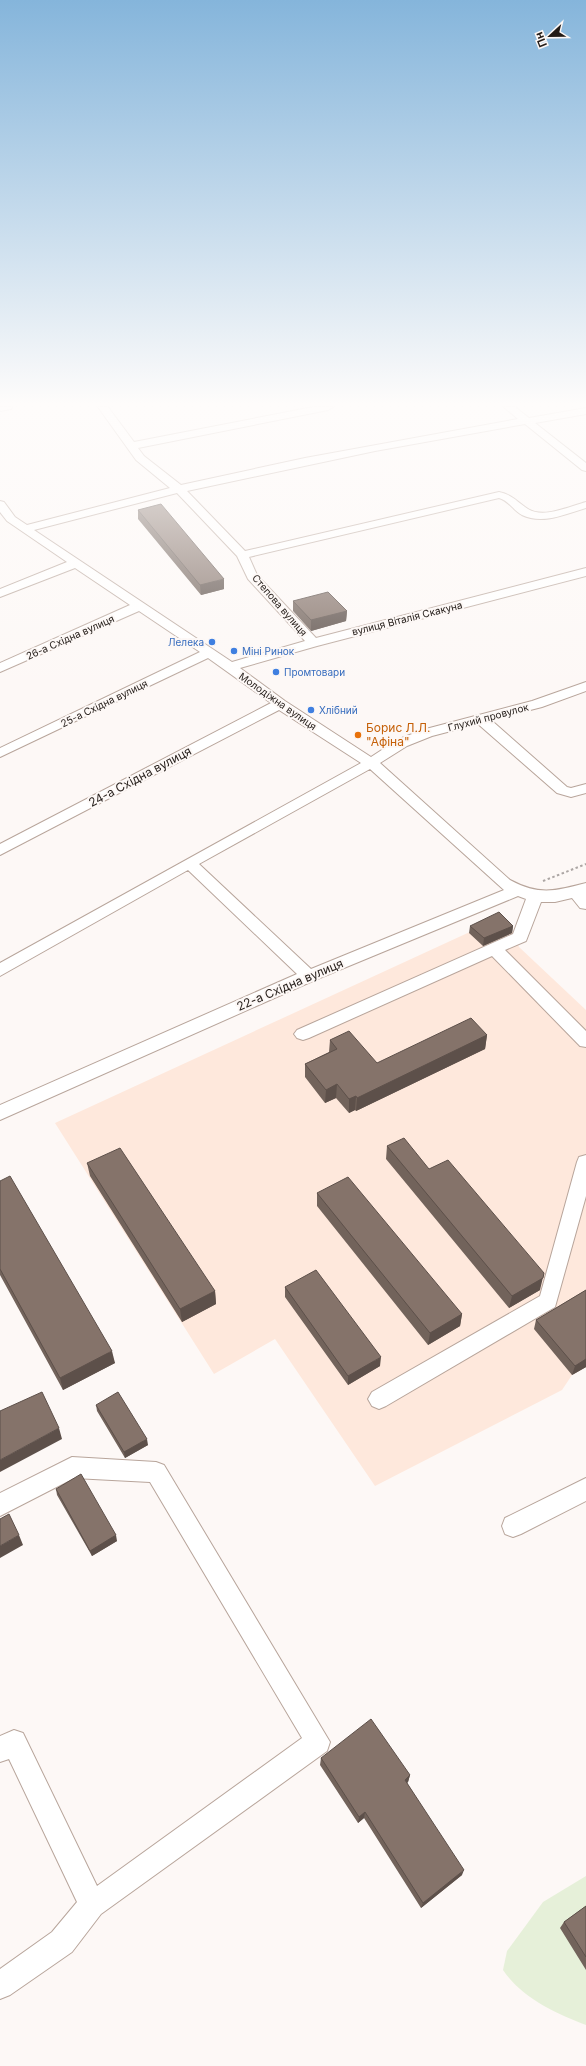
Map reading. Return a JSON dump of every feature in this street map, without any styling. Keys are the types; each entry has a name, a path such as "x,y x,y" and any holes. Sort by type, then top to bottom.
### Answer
{"street":[{"path":"27,528 90,510 120,503"},
{"name":"Степова вулиця","path":"193,503 242,555 252,576 313,643"},
{"path":"242,555 463,503"},
{"path":"517,503 528,513 544,515 586,505"},
{"name":"Молодіжна вулиця","path":"0,504 6,521 27,528 230,667 280,704 371,763 505,884 517,891"},
{"path":"0,593 76,563"},
{"name":"вулиця Віталія Скакуна","path":"230,667 313,643 586,572"},
{"name":"26-а Східна вулиця","path":"0,668 139,606"},
{"name":"25-а Східна вулиця","path":"0,753 208,653"},
{"name":"Глухий провулок","path":"0,970 189,863 371,763 402,742 412,738 482,720 586,686"},
{"name":"24-а Східна вулиця","path":"0,850 280,704"},
{"path":"482,720 557,787 571,793 586,788"},
{"path":"189,863 310,976"},
{"path":"517,891 535,896 555,897 581,890 586,904"},
{"name":"22-а Східна вулиця","path":"0,1113 310,976 517,891"},
{"path":"303,1034 520,937 535,896"},
{"path":"494,949 586,1041"},
{"path":"379,1399 548,1301 586,1162"},
{"path":"0,1505 72,1466 156,1472 318,1742 92,1905 62,1942 0,1985"},
{"path":"513,1526 586,1489"},
{"path":"0,1750 14,1742 92,1905"}],"path":[{"path":"517,891 586,864"}],"shaded area":[{"path":"498,919 514,933 519,947 586,1010 586,1367 572,1375 562,1390 375,1486 275,1339 214,1374 55,1123"}],"green space":[{"path":"586,1876 586,2025 551,2010 529,1997 503,1970 507,1951 543,1902"}],"building":[{"path":"161,504 224,579 200,585 138,510"},
{"path":"328,592 347,611 311,620 293,601"},
{"path":"499,912 513,926 484,938 470,926"},
{"path":"471,1018 487,1035 357,1098 356,1096 349,1099 337,1084 326,1090 305,1064 337,1049 330,1040 349,1031 377,1063"},
{"path":"404,1138 429,1169 448,1160 544,1273 543,1278 512,1296 387,1146"},
{"path":"120,1148 215,1291 180,1309 87,1163"},
{"path":"10,1176 112,1351 60,1378 0,1269 0,1181"},
{"path":"348,1177 462,1314 430,1333 317,1193"},
{"path":"316,1270 381,1357 348,1376 285,1287"},
{"path":"586,1290 586,1359 575,1366 536,1320"},
{"path":"42,1392 59,1428 0,1460 0,1411"},
{"path":"118,1392 147,1439 124,1452 96,1405"},
{"path":"81,1474 116,1535 90,1551 56,1489"},
{"path":"9,1514 19,1535 0,1546 0,1519"},
{"path":"371,1719 410,1775 405,1780 464,1870 423,1903 365,1812 359,1817 321,1758"},
{"path":"586,1906 586,1957 564,1922"}],"place":[{"name":"Лелека","path":"212,642"},
{"name":"Міні Ринок","path":"234,651"},
{"name":"Промтовари","path":"276,672"},
{"name":"Хлібний","path":"311,710"},
{"name":"Борис Л.Л. \"Афіна\"","path":"358,735"}]}
